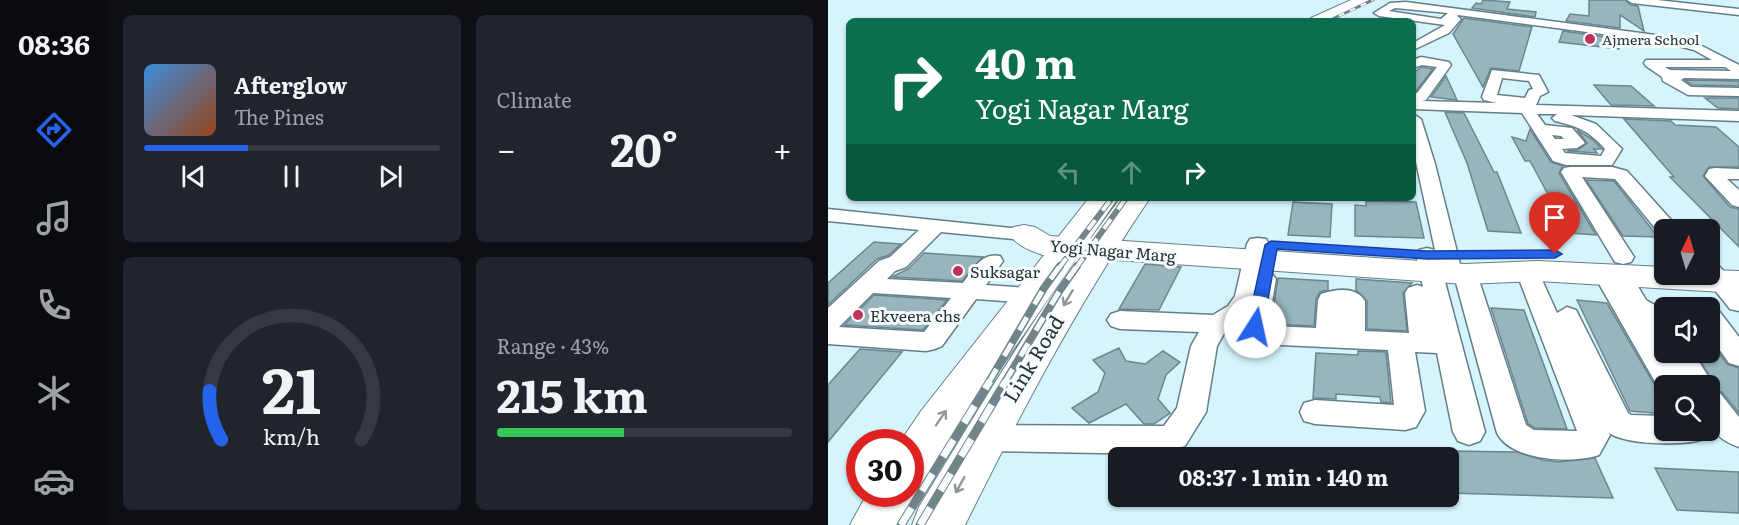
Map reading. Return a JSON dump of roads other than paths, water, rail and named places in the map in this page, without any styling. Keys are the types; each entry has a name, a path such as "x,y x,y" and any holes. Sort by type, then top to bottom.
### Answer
{"main road":[{"path":"1328,18 1379,5"},
{"path":"1353,18 1379,5"},
{"name":"Link Road","path":"924,445 1030,296 1092,231 1132,201"},
{"name":"Yogi Nagar Marg","path":"1024,234 1043,245 1092,231 1263,253 1440,270 1616,269 1654,261"},
{"name":"Link Road","path":"938,525 1092,231"},
{"name":"Yogi Nagar Marg","path":"1440,270 1616,269 1726,276"},
{"path":"876,525 887,507"}],"street":[{"path":"1419,0 1451,5 1457,0"},
{"path":"1416,46 1445,31 1468,0"},
{"path":"1632,0 1739,12"},
{"path":"1409,18 1383,15 1379,5 1596,23 1698,48 1732,70"},
{"path":"1706,8 1724,22"},
{"path":"1416,19 1443,22 1459,12"},
{"path":"1706,60 1678,58 1660,45 1681,45 1706,60 1732,70"},
{"path":"1416,63 1421,61 1445,65 1421,97 1416,96"},
{"path":"1650,63 1732,70 1667,74 1650,63"},
{"path":"1732,70 1668,78 1688,91 1739,92"},
{"path":"1739,97 1706,100 1720,111 1739,111"},
{"path":"1416,105 1530,119 1739,116"},
{"path":"1416,135 1440,270 1449,344 1469,432"},
{"path":"1657,219 1621,175 1612,172 1570,172 1667,375"},
{"path":"1739,174 1715,173 1714,176 1739,201"},
{"path":"828,216 1024,234"},
{"path":"828,322 887,266 898,262 935,226"},
{"path":"1263,253 1255,327 1260,335 1449,344"},
{"path":"985,438 1156,441 1174,437 1191,412 1204,346 1217,324 1236,312 1247,296 1263,253"},
{"path":"828,335 926,342 933,339 992,261"},
{"path":"1616,269 1637,305 1654,316"},
{"path":"1440,270 1513,433 1530,443 1588,445 1594,435 1527,271"},
{"path":"1409,342 1423,333 1440,270"},
{"path":"867,285 1030,296"},
{"path":"1567,316 1617,422 1626,428 1654,429"},
{"path":"1120,320 1217,324"},
{"path":"1720,329 1736,349"},
{"path":"1315,412 1405,418 1410,411 1409,342"},
{"path":"1720,416 1725,424 1739,434"}],"railway":[{"path":"1334,18 1373,0"},
{"path":"1059,268 1110,201"},
{"path":"1076,268 1124,201"},
{"path":"989,382 1044,288 1060,266"},
{"path":"1005,382 1077,266"},
{"path":"901,525 990,381"},
{"path":"920,525 1006,381"}],"place":[{"name":"Ajmera School","path":"1590,39"},
{"name":"Suksagar","path":"958,271"},
{"name":"Ekveera chs","path":"858,315"}]}
